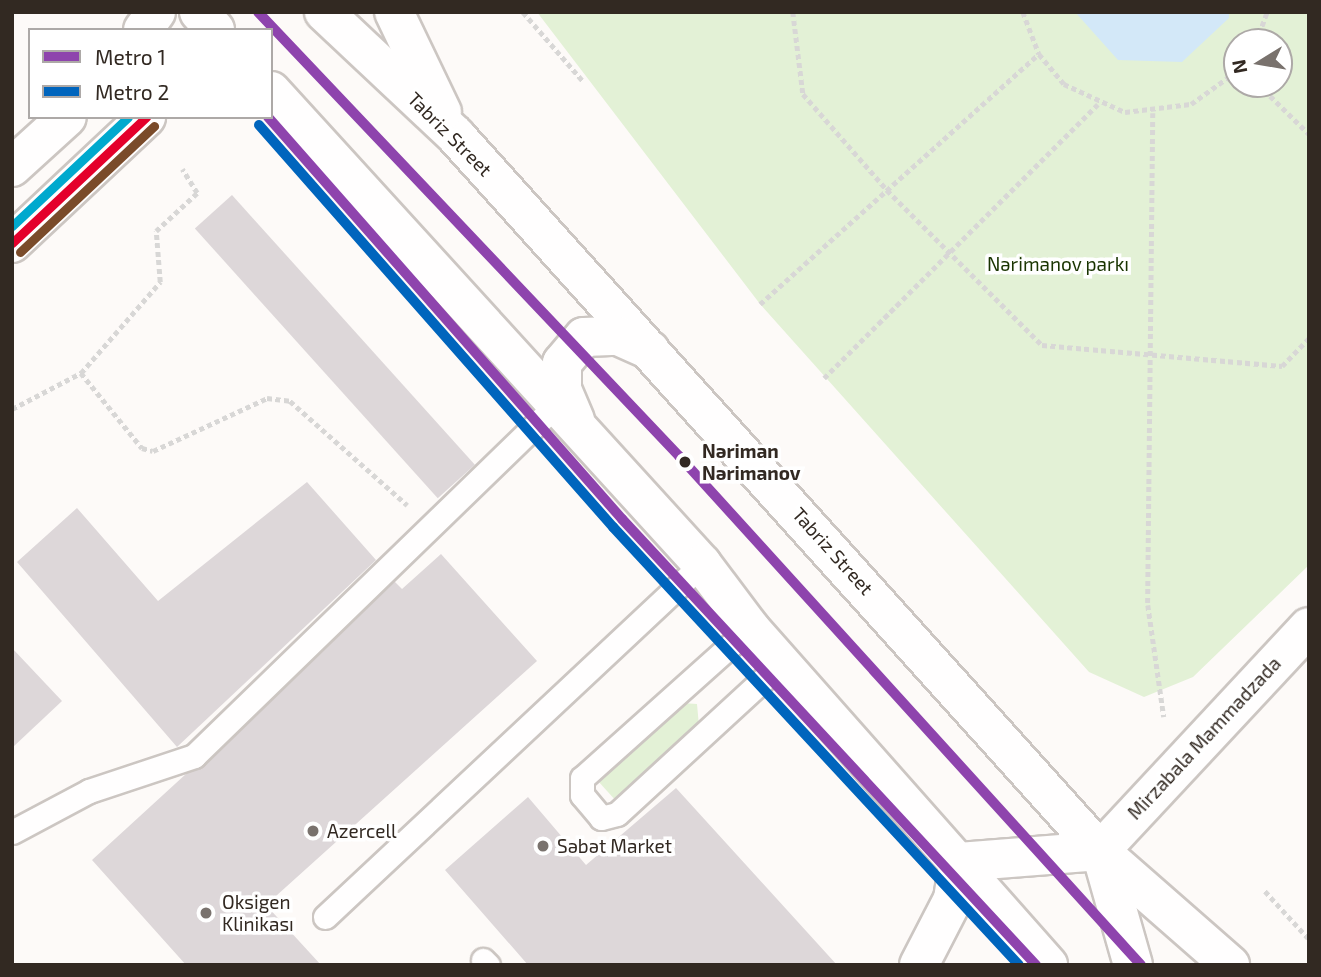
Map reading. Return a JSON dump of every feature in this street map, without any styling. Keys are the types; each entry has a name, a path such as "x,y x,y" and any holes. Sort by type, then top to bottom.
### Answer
{"main road":[{"path":"144,28 156,12"},
{"path":"199,12 215,28"},
{"path":"219,28 232,12"},
{"name":"Tabriz Street","path":"324,12 455,135 656,353 1100,851 1230,965"},
{"path":"394,12 455,135"},
{"path":"273,93 702,564 750,628 1047,965"},
{"path":"12,167 65,119"},
{"path":"12,243 144,119"},
{"path":"568,417 562,389 562,363 584,337 618,336 656,353"},
{"name":"Mirzabala Mammadzada","path":"1100,851 1309,626"},
{"path":"959,862 1100,851 1133,965"},
{"path":"919,965 953,899 959,862"}],"lane":[{"path":"12,832 89,791 194,756 429,528 568,417"},
{"path":"325,917 702,564"},
{"path":"750,628 582,778 582,795 601,818 617,814 781,663"}],"path":[{"path":"523,12 583,81"},
{"path":"793,12 803,94 887,190 1042,345 1150,357 1282,366 1309,338"},
{"path":"1023,12 1039,54 1064,84 1098,104 1153,113 1191,104 1223,81"},
{"path":"760,304 1039,54"},
{"path":"1272,98 1309,134"},
{"path":"824,378 1098,104"},
{"path":"1153,113 1148,606 1164,717"},
{"path":"12,409 81,373 160,282 156,231 197,193 182,169"},
{"path":"81,373 142,448 153,451 267,398 290,401 429,528"},
{"path":"1265,891 1308,938"}],"green space":[{"name":"Nərimanov parkı","path":"537,12 1309,12 1309,565 1193,677 1144,697 1089,672 760,304"},
{"path":"682,703 697,704 699,726 617,802 598,781"}],"water":[{"path":"1075,12 1229,12 1229,18 1182,62 1118,60"}],"building":[{"path":"232,195 475,465 438,498 195,228"},
{"path":"307,482 376,560 177,747 17,562 77,508 158,601"},
{"path":"441,554 537,661 266,905 321,965 186,965 92,860 187,773 204,766 394,581 402,589"},
{"path":"12,648 62,701 12,748"},
{"path":"676,788 837,965 528,965 445,870 528,797 586,865"}],"metro line":[{"name":"1","path":"258,12 679,456 1141,965"},
{"name":"1","path":"270,119 622,519 1036,965"},
{"name":"2","path":"259,125 613,527 1019,965"}],"transit line":[{"path":"12,226 126,119"},
{"path":"12,243 144,119"},
{"path":"20,252 154,126"}],"place":[{"name":"Nəriman Nərimanov","path":"685,462"},
{"name":"Azercell","path":"313,831"},
{"name":"Səbət Market","path":"543,846"},
{"name":"Oksigen Klinikası","path":"206,913"}]}
